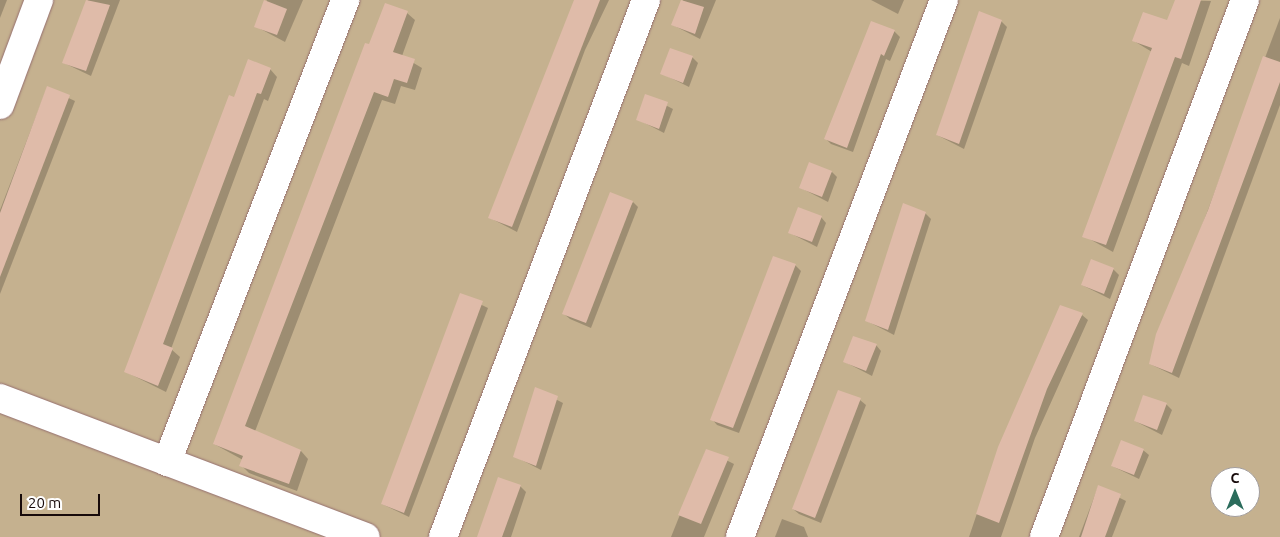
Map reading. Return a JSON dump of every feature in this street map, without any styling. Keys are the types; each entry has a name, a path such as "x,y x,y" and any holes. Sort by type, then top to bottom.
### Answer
{"lane":[{"path":"0,105 39,0"},
{"path":"166,462 345,0"},
{"path":"443,537 646,0"},
{"path":"740,537 944,0"},
{"path":"1044,537 1245,0"},
{"path":"0,398 365,537"}],"shaded area":[{"path":"0,0 1280,0 1280,537 0,537"}],"building":[{"path":"86,0 110,5 86,71 62,63"},
{"path":"264,0 287,9 277,35 254,27"},
{"path":"574,0 600,0 512,227 488,218"},
{"path":"681,0 704,7 695,34 671,25"},
{"path":"1175,0 1201,0 1181,59 1175,57 1106,245 1082,237 1152,48 1132,41 1143,12 1167,20"},
{"path":"385,3 408,11 393,52 415,59 407,83 394,79 388,97 374,92 245,426 301,450 289,484 239,466 243,456 213,444 365,43 369,44"},
{"path":"979,11 1002,20 959,144 936,135"},
{"path":"871,21 895,30 884,56 881,54 847,148 824,139"},
{"path":"670,48 693,56 683,83 660,74"},
{"path":"1263,56 1280,62 1280,82 1172,373 1149,364 1156,334 1208,210"},
{"path":"248,59 271,68 261,94 257,93 163,344 173,348 158,386 124,372 229,95 234,97"},
{"path":"47,86 70,95 0,277 0,213"},
{"path":"645,94 668,102 659,129 636,120"},
{"path":"809,162 832,171 822,197 799,188"},
{"path":"610,192 633,201 586,323 562,314"},
{"path":"903,203 926,212 888,330 865,321"},
{"path":"798,207 822,216 812,242 788,233"},
{"path":"773,256 796,264 733,428 710,420"},
{"path":"1091,259 1114,268 1104,294 1081,285"},
{"path":"460,293 483,301 404,513 381,504"},
{"path":"1060,305 1083,313 1047,389 999,523 976,514 998,447"},
{"path":"853,336 877,344 866,371 843,362"},
{"path":"535,387 558,396 536,466 513,457"},
{"path":"838,390 861,398 815,518 792,509"},
{"path":"1143,395 1167,403 1157,430 1134,421"},
{"path":"1121,440 1144,449 1134,475 1111,466"},
{"path":"706,449 729,457 701,524 678,515"},
{"path":"498,477 521,485 502,537 477,537"},
{"path":"1098,485 1121,494 1105,537 1081,537"}]}
